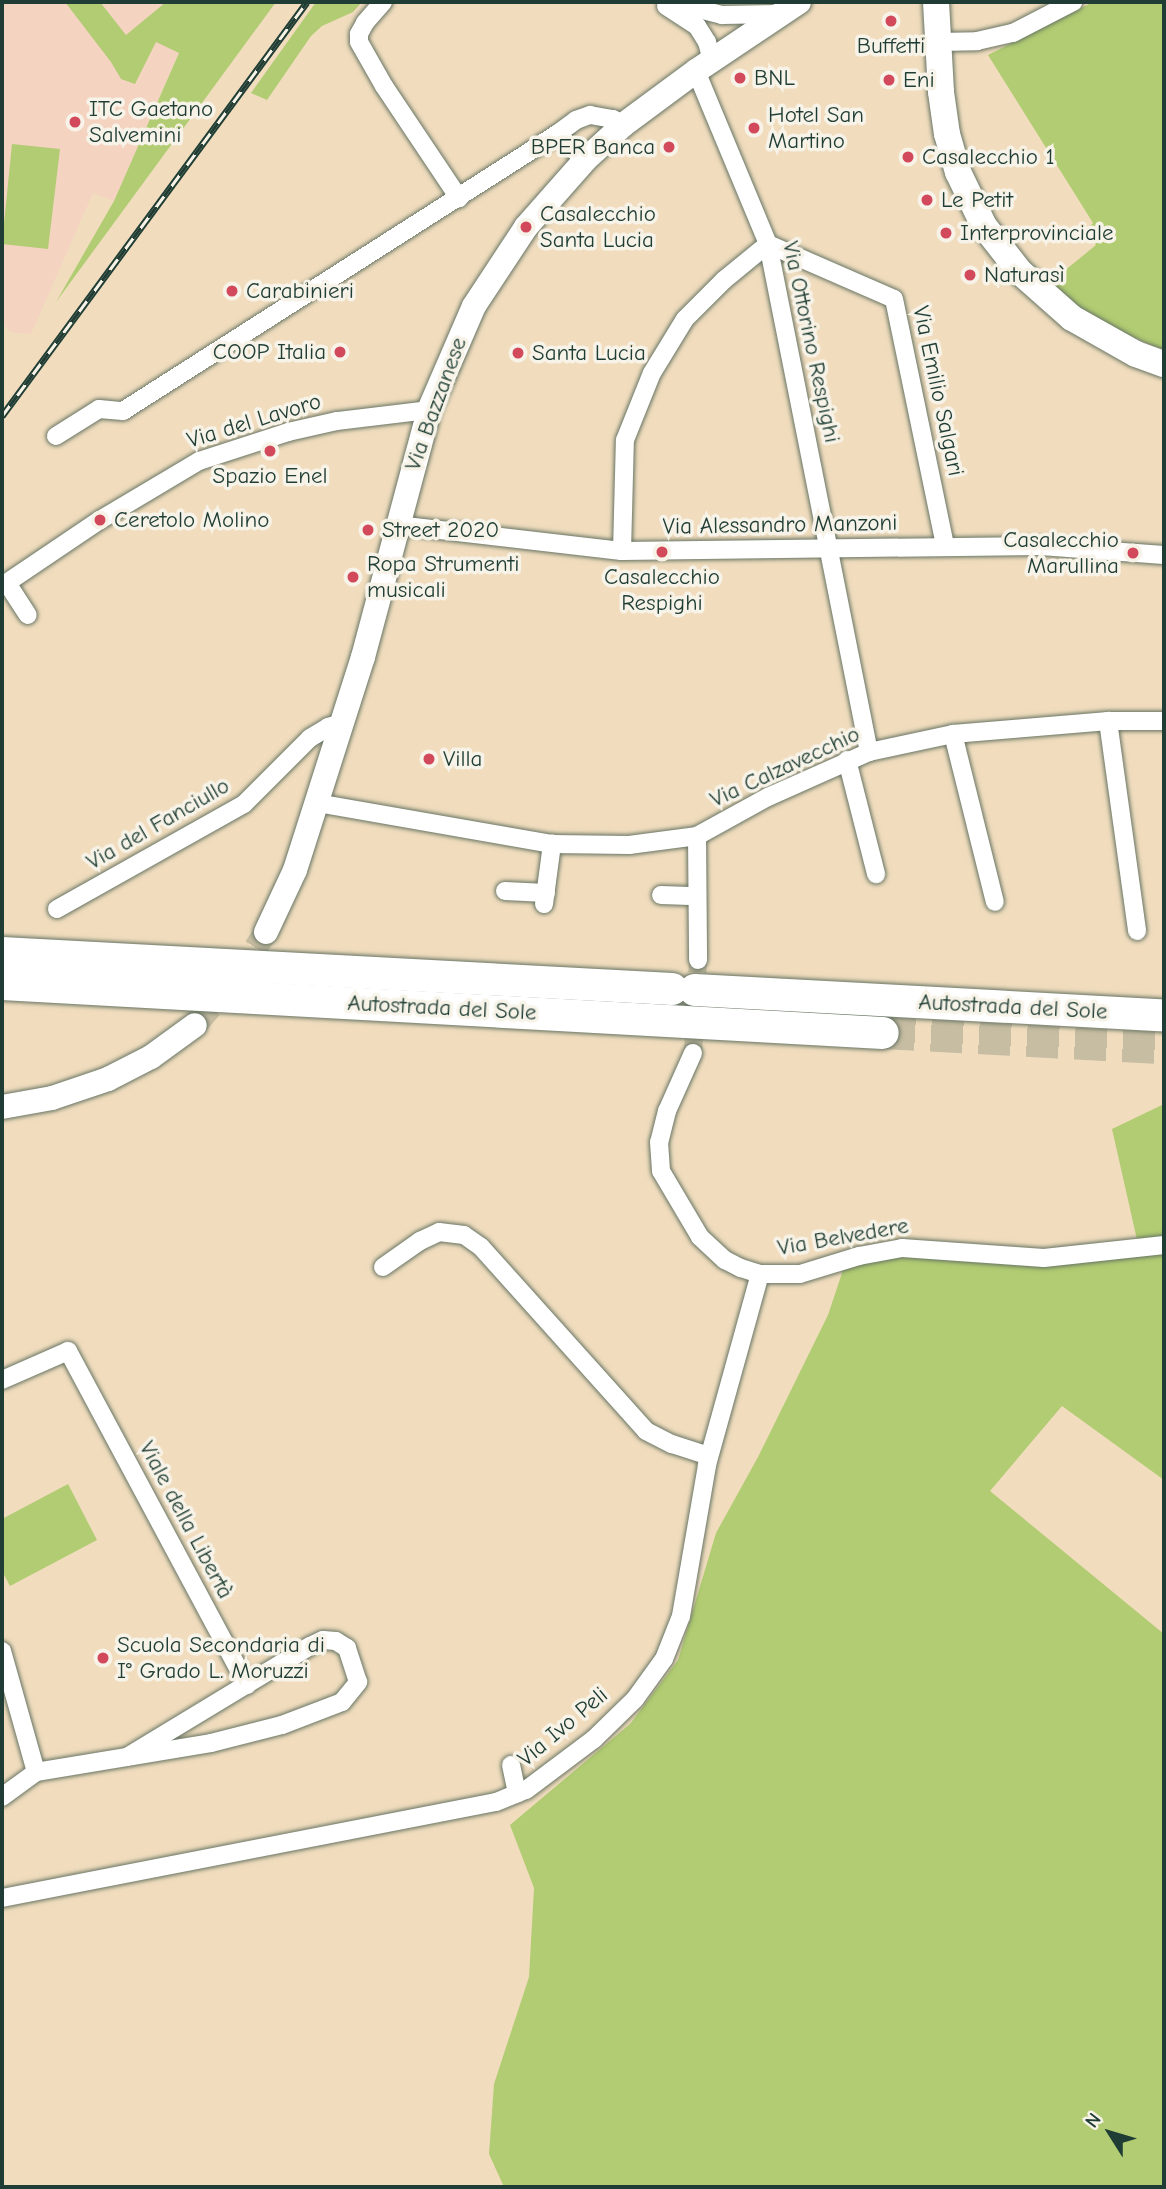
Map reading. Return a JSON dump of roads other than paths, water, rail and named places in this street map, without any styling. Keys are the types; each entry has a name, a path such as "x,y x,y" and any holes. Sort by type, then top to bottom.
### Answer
{"highway":[{"name":"Autostrada del Sole","path":"2,953 688,980 1164,1015"},
{"name":"Autostrada del Sole","path":"2,984 883,1033"}],"main road":[{"path":"933,6 943,114 958,172 995,241 1020,272 1072,317 1136,354 1164,364"},
{"name":"Via Bazzanese","path":"266,932 295,870 342,723 429,410 457,341 491,276 541,207 584,160 623,125 790,8"},
{"path":"2,1107 52,1098 108,1079 151,1058 195,1025"}],"street":[{"path":"383,2 365,23 359,34 359,43 459,198"},
{"name":"Via Ottorino Respighi","path":"660,2 696,26 707,42 704,66 768,244 869,752"},
{"path":"672,2 722,15 751,17 790,8"},
{"path":"938,42 977,41 1013,33 1073,2"},
{"path":"56,436 99,409 123,411 459,198 576,120 590,115 613,119 623,125"},
{"path":"556,134 584,160"},
{"path":"622,551 625,440 652,373 670,338 685,319 724,280 768,244"},
{"name":"Via Emilio Salgari","path":"768,244 894,299 945,546"},
{"name":"Via del Lavoro","path":"4,584 100,520 199,461 251,443 337,421 429,410"},
{"name":"Via Alessandro Manzoni","path":"397,525 622,551 1041,546 1164,555"},
{"path":"4,584 28,615"},
{"path":"1108,721 1137,931"},
{"name":"Via Calzavecchio","path":"317,803 552,844 629,845 697,836 847,760 869,752 953,734 1108,721 1164,721"},
{"name":"Via del Fanciullo","path":"57,909 244,804 279,773 310,738 328,727 342,723"},
{"path":"953,734 995,902"},
{"path":"847,760 876,874"},
{"path":"688,980 697,895 697,836"},
{"path":"505,891 545,899 552,844"},
{"path":"661,895 697,895"},
{"name":"Via Belvedere","path":"693,1053 667,1111 659,1142 661,1171 689,1222 710,1249 724,1260 760,1273 800,1274 859,1256 902,1248 1044,1258 1164,1245"},
{"path":"383,1267 420,1241 439,1232 464,1235 481,1247 646,1431 671,1444 709,1455"},
{"name":"Via Ivo Peli","path":"2,1898 483,1805 517,1793 554,1771 594,1739 635,1699 664,1660 681,1616 709,1455 760,1273"},
{"name":"Viale della Libertà","path":"2,1380 68,1351 247,1685"},
{"path":"2,1797 36,1772 127,1757 211,1743 282,1725 342,1702 358,1682 347,1648 336,1641 323,1640 127,1757"},
{"path":"2,1651 36,1772"},
{"path":"510,1765 517,1793"}],"tunnel":[{"path":"195,1025 236,978 266,932"},
{"path":"693,1053 698,960"},
{"path":"883,1033 1164,1048"}],"railway":[{"path":"2,416 307,2"}],"place":[{"name":"Buffetti","path":"891,21"},
{"name":"BNL","path":"740,78"},
{"name":"Eni","path":"889,80"},
{"name":"ITC Gaetano Salvemini","path":"75,122"},
{"name":"Hotel San Martino","path":"754,128"},
{"name":"BPER Banca","path":"669,147"},
{"name":"Casalecchio 1","path":"908,157"},
{"name":"Le Petit","path":"927,200"},
{"name":"Casalecchio Santa Lucia","path":"526,227"},
{"name":"Interprovinciale","path":"946,233"},
{"name":"Naturasì","path":"970,275"},
{"name":"Carabinieri","path":"232,291"},
{"name":"COOP Italia","path":"340,352"},
{"name":"Santa Lucia","path":"518,353"},
{"name":"Spazio Enel","path":"270,451"},
{"name":"Ceretolo Molino","path":"100,520"},
{"name":"Street 2020","path":"368,530"},
{"name":"Casalecchio Respighi","path":"662,552"},
{"name":"Casalecchio Marullina","path":"1133,553"},
{"name":"Ropa Strumenti musicali","path":"353,577"},
{"name":"Villa","path":"429,759"},
{"name":"Scuola Secondaria di I° Grado L. Moruzzi","path":"103,1658"}]}
